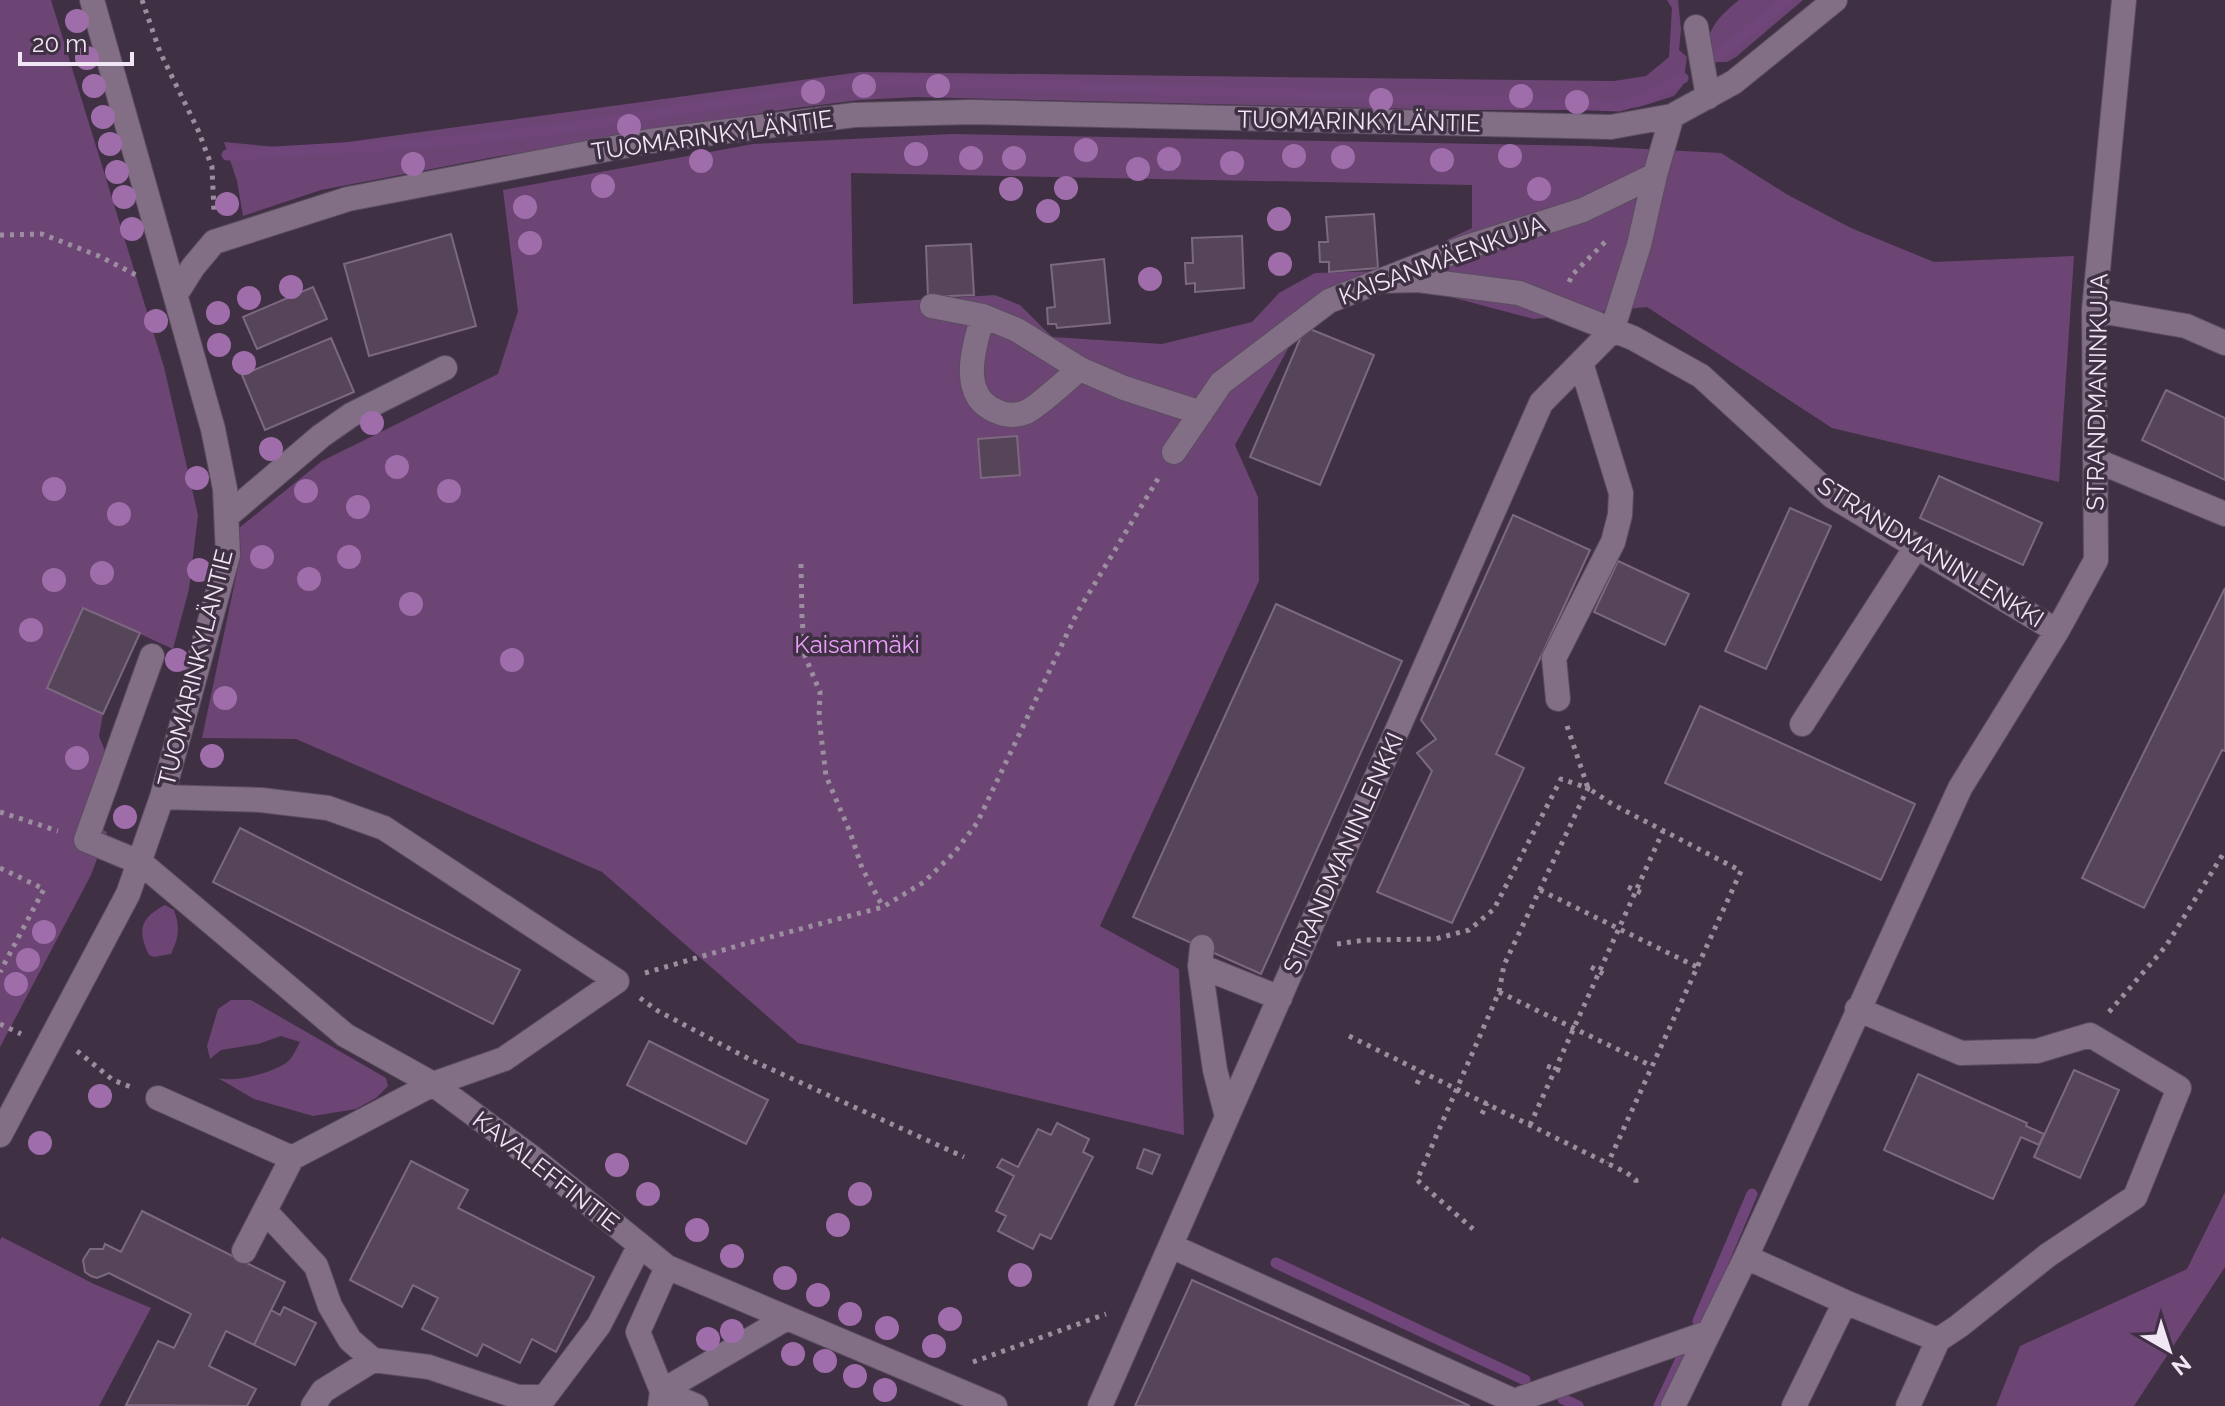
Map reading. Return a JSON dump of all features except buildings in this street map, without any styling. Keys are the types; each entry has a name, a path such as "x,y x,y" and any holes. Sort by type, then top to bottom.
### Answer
{"street":[{"name":"TUOMARINKYLÄNTIE","path":"0,1135 128,894 141,863 228,555 225,489 213,429 92,0"},
{"name":"TUOMARINKYLÄNTIE","path":"214,242 363,196 650,141 854,115 988,112 1611,127 1672,116 1708,97 1734,82 1835,0"},
{"name":"STRANDMANINKUJA","path":"2057,631 2096,560 2094,310 2124,0"},
{"path":"1696,27 1708,97"},
{"path":"1380,281 1418,280 1519,293 1612,331 1639,245 1672,116"},
{"name":"KAISANMÄENKUJA","path":"1174,452 1221,383 1329,301 1464,248 1583,210 1655,175"},
{"path":"176,294 214,242"},
{"path":"932,306 983,316 1017,330 1080,369 1124,388 1201,413"},
{"path":"2094,310 2186,326 2225,343"},
{"path":"983,316 973,350 972,377 978,397 992,410 1008,416 1028,412 1080,369"},
{"name":"STRANDMANINLENKKI","path":"1100,1406 1541,403 1612,331 1633,338 1701,376 1832,496 2057,631 1960,788 1746,1257 1673,1406"},
{"path":"1558,699 1554,658 1613,542 1620,515 1621,493 1581,363"},
{"path":"227,516 321,436 351,415 445,368"},
{"path":"2095,460 2225,514"},
{"path":"1802,724 1916,547"},
{"path":"86,840 152,656"},
{"path":"162,797 261,800 328,808 384,828 617,981 504,1059 433,1084 292,1158 244,1251"},
{"name":"KAVALEFFINTIE","path":"86,840 141,863 345,1035 433,1084 534,1159 667,1267 995,1406"},
{"path":"1227,1117 1215,1070 1201,957 1280,998"},
{"path":"1857,1009 1961,1053 2037,1051 2090,1035 2179,1088 2135,1197 2048,1255 1938,1340 1908,1406"},
{"path":"158,1098 292,1158"},
{"path":"265,1211 316,1266 330,1306 350,1340 373,1360 429,1367 518,1397 541,1401 599,1325 640,1245"},
{"path":"1171,1246 1514,1401 1707,1333"},
{"path":"1746,1257 1938,1340"},
{"path":"661,1398 638,1332 667,1267"},
{"path":"1794,1406 1845,1302"},
{"path":"661,1398 787,1318"},
{"path":"313,1406 323,1391 373,1360"},
{"path":"661,1398 696,1406"}],"path":[{"path":"142,0 160,52 198,130 212,167 214,242"},
{"path":"0,235 42,234 99,256 176,294"},
{"path":"617,981 883,907 924,882 955,852 977,823 1077,613 1174,452"},
{"path":"801,564 805,656 820,692 819,718 826,776 862,868 883,907"},
{"path":"1473,1229 1417,1180 1499,992 1504,965 1588,788 1558,699"},
{"path":"1301,949 1365,940 1435,939 1469,930 1494,909 1561,779 1588,788 1612,804 1741,871 1608,1163"},
{"path":"0,812 86,840"},
{"path":"1530,1125 1663,831"},
{"path":"2090,1035 2166,946 2225,851"},
{"path":"0,868 44,889 0,972"},
{"path":"1628,887 1644,894"},
{"path":"1540,890 1697,967"},
{"path":"1716,926 1723,929"},
{"path":"1591,967 1607,976"},
{"path":"617,981 658,1011 751,1060 964,1157"},
{"path":"1499,992 1652,1066"},
{"path":"1677,1012 1685,1016"},
{"path":"54,1033 113,1080 158,1098"},
{"path":"1349,1036 1608,1163 1634,1177 1636,1187"},
{"path":"1547,1066 1564,1072"},
{"path":"1417,1084 1422,1072"},
{"path":"1482,1114 1487,1103"},
{"path":"1633,1107 1642,1111"},
{"path":"1540,1142 1543,1131"},
{"path":"1595,1168 1600,1159"},
{"path":"931,1379 1147,1299"}],"green space":[{"path":"0,0 51,0 164,367 198,515 189,589 173,649 83,608 47,688 103,714 99,736 107,756 83,821 107,832 91,875 0,1047"},
{"path":"1667,0 1678,0 1681,29 1679,50 1687,57 1683,85 1674,96 1617,110 1453,110 916,97 860,100 494,157 321,190 243,216 237,181 224,142 297,149 860,72 1614,81 1646,76 1669,57 1672,8"},
{"path":"1739,0 1803,0 1736,57 1727,62 1717,62 1708,45 1709,36 1718,20"},
{"name":"Kaisanmäki","path":"951,134 1589,146 1721,153 1788,195 1851,228 1934,262 2074,256 2059,482 1832,428 1647,307 1534,319 1413,287 1340,303 1300,327 1235,445 1258,497 1259,581 1100,926 1179,969 1184,1135 798,1043 602,872 296,739 202,738 241,553 239,528 322,461 498,374 518,311 503,190 753,144","holes":["851,173 1472,185 1472,228 1382,271 1315,273 1279,293 1252,322 1162,344 1052,337 1020,305 995,295 853,304"]},
{"path":"165,905 174,910 177,937 171,954 154,957 149,955 145,946 143,926 150,915"},
{"path":"231,1000 251,1000 386,1078 388,1086 376,1098 356,1109 313,1116 254,1099 218,1078 243,1078 279,1067 288,1061 300,1042 281,1036 258,1044 221,1050 210,1059 207,1046 218,1009"},
{"path":"2225,1192 2225,1267 2134,1406 1996,1406 2020,1346 2187,1269"},
{"path":"2,1237 94,1284 151,1308 99,1406 0,1406"}],"waterway":[{"path":"1716,57 1788,0"},
{"path":"227,155 442,142 573,127 859,81 1619,106 1643,99 1683,78"},
{"path":"1698,1321 1752,1194"},
{"path":"1276,1263 1525,1380"},
{"path":"1659,1406 1686,1348"},
{"path":"1563,1399 1578,1406"}]}
